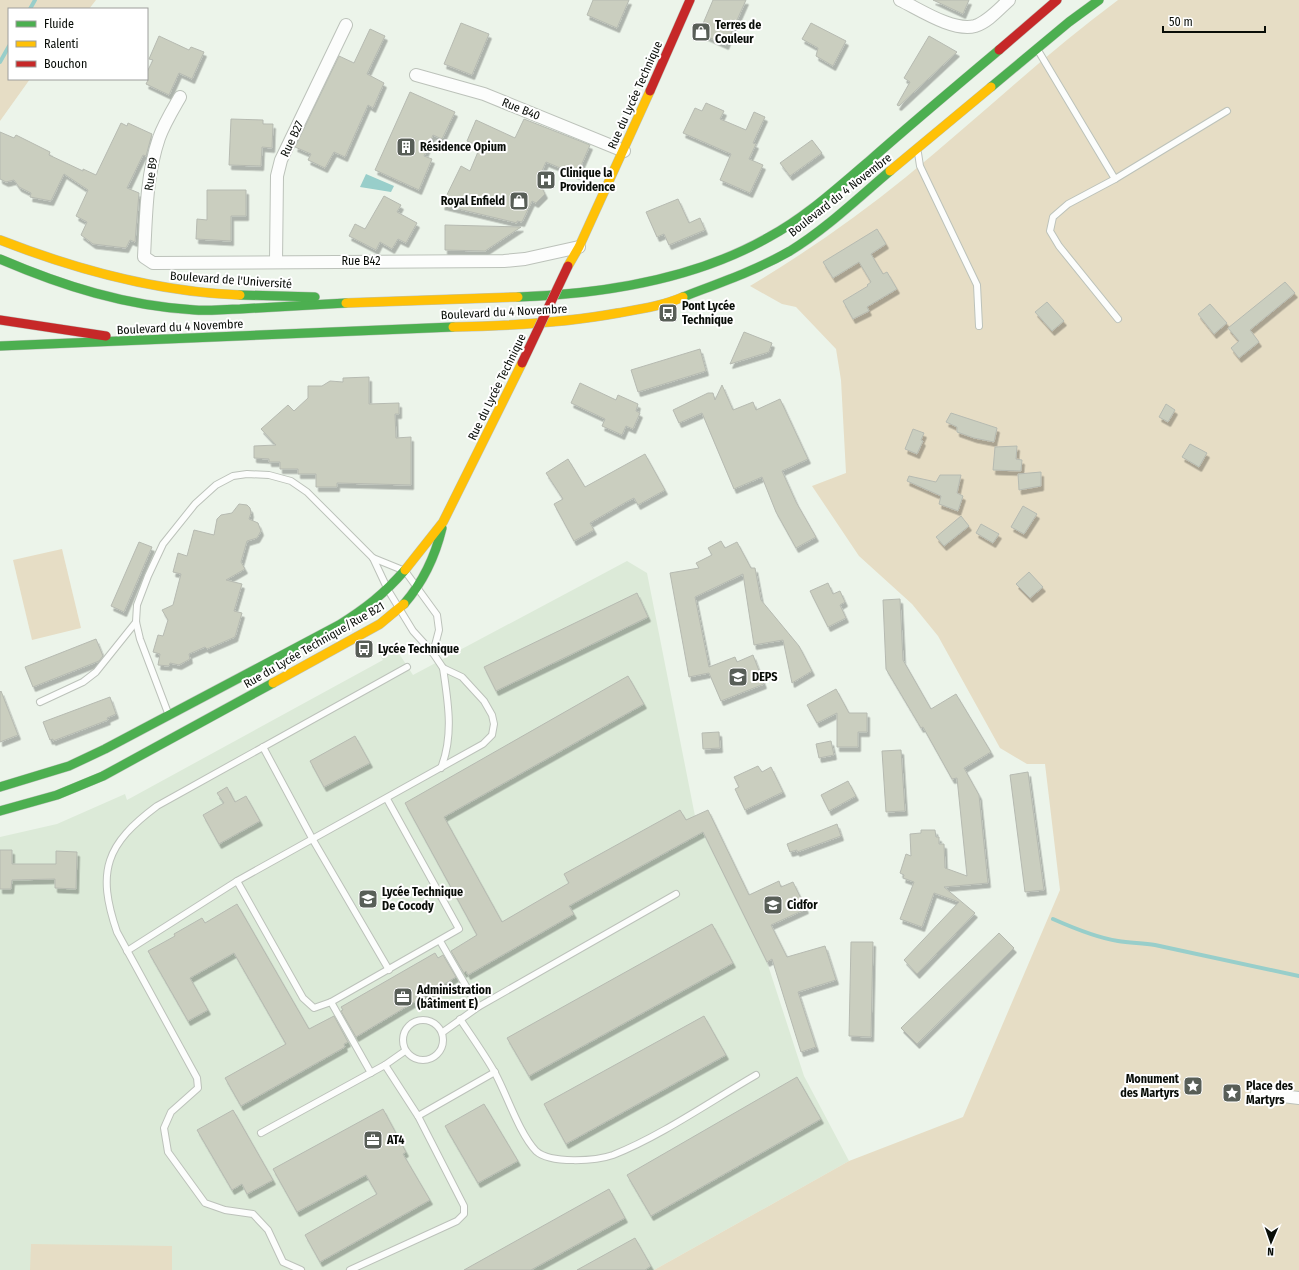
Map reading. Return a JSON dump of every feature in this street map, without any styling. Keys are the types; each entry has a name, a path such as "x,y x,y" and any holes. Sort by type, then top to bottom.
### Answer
{"main road":[{"name":"Rue du Lycée Technique","path":"443,522 522,363 568,266 579,247 624,151 690,0"},
{"name":"Boulevard du 4 Novembre","path":"0,259 62,284 133,302 170,308 197,310 230,316 396,301 512,298 581,293 644,282 697,268 734,255 780,231 804,216 1057,0"},
{"name":"Boulevard du 4 Novembre","path":"0,346 230,337 389,328 513,326 581,320 665,305 741,274 789,251 822,228 1068,22 1099,0"},
{"name":"Boulevard de l'Université","path":"0,240 22,249 100,274 190,291 396,301"},
{"path":"230,316 230,337"},
{"path":"0,320 138,341"},
{"name":"Rue du Lycée Technique/Rue B21","path":"0,787 69,766 170,716 339,625 364,609 388,590 405,571 443,522"},
{"name":"Rue du Lycée Technique/Rue B21","path":"0,811 58,795 103,776 380,624 400,610 418,588 438,549 443,522"}],"street":[{"path":"900,0 950,24 964,27 975,26 987,20 1009,0"},
{"name":"Rue B27","path":"276,261 277,176 281,160 346,25"},
{"name":"Rue B40","path":"416,75 484,94 624,151"},
{"name":"Rue B9","path":"144,257 149,182 154,154 159,137 180,97"},
{"name":"Rue B42","path":"144,257 153,263 276,261 504,261 525,260 579,247"},
{"path":"1257,1093 1299,1098"}],"lane":[{"path":"1037,49 1115,179"},
{"path":"1118,319 1059,246 1050,231 1053,217 1068,204 1115,179 1227,111"},
{"path":"917,149 920,166 977,285 979,326"},
{"path":"170,716 140,639 136,622 137,605 148,576 163,544 195,504 216,485 233,476 247,474 269,475 290,481 307,492 373,558 388,590 413,631 433,653 443,668 450,714 449,740 446,757 441,768"},
{"path":"373,558 405,571 437,615 439,630 433,653"},
{"path":"40,702 83,682 96,672 136,622"},
{"path":"301,1270 283,1262 268,1230 253,1214 225,1210 205,1203 168,1152 164,1128 171,1112 198,1088 198,1078 116,932 110,914 106,887 107,868 118,843 134,823 157,806 407,667"},
{"path":"127,951 237,881 387,799 483,744 492,735 494,724 492,715 484,702 462,677 443,668"},
{"path":"263,747 313,840 389,970"},
{"path":"237,881 303,998 314,1008 331,1002 459,929 387,799"},
{"path":"443,1032 478,1007 676,894"},
{"path":"440,941 478,1007"},
{"path":"331,1002 371,1072"},
{"path":"460,1019 494,1072 527,1139 537,1152 550,1157 566,1160 589,1159 611,1155 640,1142 756,1075"},
{"path":"420,1020 430,1020 437,1024 443,1032 443,1043 435,1056 426,1060 418,1059 405,1051 402,1042 403,1034 409,1027 420,1020"},
{"path":"260,1133 385,1065 405,1051"},
{"path":"350,1270 457,1221 464,1214 464,1206 418,1116 385,1065"},
{"path":"418,1116 494,1072"}],"shaded area":[{"path":"0,0 96,0 90,8 8,8 8,80 29,80 0,121"},
{"path":"1118,0 1299,0 1299,1270 654,1270 849,1161 963,1117 1060,890 1045,764 1027,764 1000,748 938,636 912,604 859,556 812,486 846,473 841,380 836,349 796,307 782,304 750,286 791,261 869,206 932,155 1037,65"},
{"path":"62,549 81,628 32,640 13,560"},
{"name":"Lycée Technique De Cocody","path":"627,561 647,573 695,816 767,962 804,1076 849,1161 654,1270 0,1270 0,837 57,824 125,794 127,800 383,660 379,654 394,646 413,675"},
{"path":"31,1244 172,1246 172,1270 30,1270"}],"water":[{"path":"366,174 394,186 391,192 360,187"}],"building":[{"path":"593,0 629,0 617,28 587,15"},
{"path":"713,0 746,0 726,45 699,33"},
{"path":"933,0 969,0 963,14"},
{"path":"461,23 489,34 472,75 444,64"},
{"path":"811,23 846,41 833,66 816,56 818,48 802,39"},
{"path":"370,29 385,36 367,74 384,83 373,108 368,105 345,157 334,152 325,168 308,160 311,154 295,147 339,56 354,63"},
{"path":"159,36 189,50 191,47 204,52 192,79 179,73 169,95 146,84 148,80 148,70 153,60 149,59"},
{"path":"929,36 957,52 899,106 897,105 910,82 904,78"},
{"name":"Résidence Opium","path":"410,92 455,112 442,139 433,135 424,156 432,159 419,190 375,170"},
{"path":"706,103 724,111 720,119 746,130 754,112 765,117 753,143 756,144 749,159 763,165 750,193 720,180 731,154 683,133 695,108 702,111"},
{"path":"231,119 263,120 263,124 273,124 272,148 262,147 261,166 229,165"},
{"path":"524,119 590,145 577,175 546,162 538,180 545,194 536,203 532,201 522,222 517,221 517,223 442,205 461,166 470,171 480,147 467,141 476,120 515,138"},
{"path":"121,123 127,126 128,123 152,134 146,156 143,155 127,188 139,193 135,242 130,240 126,248 93,244 81,235 87,222 76,216 88,190 64,174 51,201 30,197 31,193 19,187 14,180 6,182 0,179 0,132 14,138 16,135 50,152 49,155 83,171 83,169 96,175"},
{"path":"812,140 822,153 790,176 780,163"},
{"path":"207,190 246,190 246,216 231,216 231,241 196,239 197,219 207,220"},
{"path":"384,196 401,205 397,212 417,223 406,243 398,239 392,249 380,242 376,250 349,236 355,224 365,229"},
{"path":"678,199 689,223 700,218 705,230 669,245 664,234 657,237 646,212"},
{"path":"445,225 521,227 485,251 445,250"},
{"path":"877,229 886,244 871,254 883,274 887,272 897,289 867,307 869,311 853,319 843,301 868,286 867,285 871,282 859,262 833,278 823,262"},
{"path":"1285,282 1295,293 1250,330 1259,342 1239,358 1231,348 1239,341 1228,328"},
{"path":"1047,302 1064,321 1052,331 1035,312"},
{"path":"1210,304 1227,323 1214,334 1198,314"},
{"path":"744,332 772,343 769,352 730,364"},
{"path":"700,349 706,371 638,392 631,370"},
{"path":"369,377 369,404 399,403 399,414 395,414 396,438 411,437 411,485 337,483 337,487 316,487 316,474 298,474 298,469 280,469 280,462 269,462 269,459 254,458 254,446 276,445 261,429 288,405 294,411 308,398 308,386 322,386 330,381 343,382 343,378"},
{"path":"580,383 616,400 618,395 638,404 636,411 640,413 633,429 626,426 622,435 602,426 605,419 571,403"},
{"path":"722,385 733,410 753,402 756,410 780,399 808,459 782,471 796,502 816,537 796,548 776,512 762,477 734,489 702,413 679,423 673,410 708,393 713,393 715,400"},
{"path":"1166,404 1175,410 1168,422 1159,417"},
{"path":"951,413 997,428 994,442 974,438 957,432 957,427 946,422"},
{"path":"913,429 924,433 921,440 923,441 917,454 905,449"},
{"path":"1190,444 1207,453 1199,467 1182,457"},
{"path":"1017,446 1016,459 1022,460 1021,471 993,470 995,447"},
{"path":"645,454 665,490 638,505 634,498 628,501 590,523 594,530 574,541 554,504 563,499 546,473 568,459 585,487"},
{"path":"1041,472 1041,486 1019,490 1018,474"},
{"path":"940,475 961,475 957,493 963,496 958,511 939,504 941,496 907,481 909,476 936,482"},
{"path":"239,504 247,505 250,508 251,513 249,519 258,523 261,531 257,538 247,541 241,562 245,569 226,580 242,584 234,611 242,613 235,637 207,649 205,647 189,654 190,659 179,665 170,663 169,666 158,665 160,654 153,652 158,635 163,636 168,620 162,610 173,605 181,574 173,572 178,553 187,556 194,530 214,535 217,519 221,515 232,513"},
{"path":"1023,506 1037,514 1024,534 1011,527"},
{"path":"961,516 969,526 944,546 936,537"},
{"path":"981,524 999,534 993,543 976,533"},
{"path":"721,541 725,548 737,542 751,568 755,568 761,600 799,646 812,671 792,683 783,640 754,645 743,574 695,597 709,667 735,657 737,662 753,655 764,684 721,701 709,673 689,677 670,573 699,568 696,563 712,555 708,548"},
{"path":"139,542 152,547 124,612 111,606"},
{"path":"1029,572 1043,587 1030,598 1016,584"},
{"path":"828,583 833,594 840,591 845,602 840,605 846,618 828,627 810,591"},
{"path":"637,593 648,617 496,691 484,667"},
{"path":"900,599 903,660 931,709 956,694 991,752 964,768 979,795 988,883 944,887 975,913 917,974 904,960 959,902 934,893 922,927 900,919 914,882 903,878 904,875 900,873 906,854 911,856 910,834 921,833 921,830 935,830 936,837 939,837 939,844 944,844 945,868 967,876 957,778 952,779 923,727 921,728 886,669 883,600"},
{"path":"96,639 103,656 99,661 33,687 25,667"},
{"path":"628,676 644,704 444,817 502,922 569,883 564,874 680,810 686,820 708,810 749,895 779,881 781,887 793,882 806,909 771,925 787,957 825,946 836,980 798,992 816,1047 801,1052 772,959 767,962 703,832 569,906 574,914 468,975 466,971 464,973 451,951 477,935 405,803"},
{"path":"836,689 849,713 867,713 867,732 858,732 858,747 837,747 837,713 817,723 807,705"},
{"path":"1,691 18,735 0,742 0,692"},
{"path":"110,697 116,714 107,718 108,720 53,741 53,739 50,740 43,722"},
{"path":"719,732 720,748 703,749 702,733"},
{"path":"355,736 370,763 324,787 310,761"},
{"path":"831,741 834,755 819,758 816,744"},
{"path":"901,750 905,811 886,812 882,751"},
{"path":"758,766 762,772 771,767 783,792 745,810 735,789 739,787 734,777"},
{"path":"1028,772 1044,890 1025,892 1010,775"},
{"path":"848,781 856,796 829,811 821,795"},
{"path":"227,787 235,802 246,796 260,821 219,844 203,815 224,803 217,793"},
{"path":"837,824 841,836 797,852 797,850 790,852 787,844"},
{"path":"0,850 12,850 12,864 56,864 56,851 77,852 76,889 55,888 55,879 12,880 11,889 0,889"},
{"path":"237,904 309,1029 334,1016 348,1042 344,1044 345,1047 241,1106 225,1078 286,1044 234,953 190,978 208,1010 188,1021 148,951 175,936 174,934 202,918 205,923"},
{"path":"712,924 733,963 529,1076 507,1038"},
{"path":"999,933 1014,948 917,1044 901,1028"},
{"path":"851,942 873,942 871,1037 849,1036"},
{"path":"435,953 438,958 443,955 456,977 356,1037 341,1011 343,1010 341,1007"},
{"path":"704,1016 726,1055 566,1144 544,1104"},
{"path":"797,1077 821,1119 651,1216 627,1175"},
{"path":"484,1104 518,1161 478,1183 445,1126"},
{"path":"383,1109 406,1152 403,1154 430,1200 320,1262 305,1235 377,1194 366,1175 297,1212 273,1169"},
{"path":"233,1110 273,1180 247,1194 242,1184 232,1190 197,1130"},
{"path":"609,1189 625,1218 531,1270 464,1270"},
{"path":"635,1238 651,1266 645,1270 577,1270"}],"waterway":[{"path":"31,8 35,0"},
{"path":"0,62 8,48"},
{"path":"1053,919 1110,940 1155,945 1299,976"}],"traffic: fast":[{"path":"991,87 1069,22 1099,0"},
{"path":"518,297 583,292 647,282 679,274 740,252 796,221 999,50"},
{"path":"683,297 751,270 790,251 829,223 890,171"},
{"path":"0,259 47,278 95,293 169,308 212,310 346,303"},
{"path":"240,295 315,297"},
{"path":"0,346 453,327"},
{"path":"404,604 428,568 436,549 442,528"},
{"path":"0,787 69,766 105,749 339,625 358,613 374,600 405,570"},
{"path":"0,811 57,795 103,776 273,683"}],"traffic: slow":[{"path":"890,171 991,87"},
{"path":"568,266 579,247 650,91"},
{"path":"0,240 58,261 118,278 178,289 240,295"},
{"path":"346,303 518,297"},
{"path":"453,327 556,322 651,307 683,297"},
{"path":"405,570 443,522 522,363"},
{"path":"273,683 380,624 404,604"}],"traffic: jam":[{"path":"650,91 690,0"},
{"path":"999,50 1057,0"},
{"path":"522,363 568,266"},
{"path":"0,320 106,336"}],"place":[{"name":"Terres de Couleur","path":"701,32"},
{"name":"Résidence Opium","path":"406,147"},
{"name":"Clinique la Providence","path":"546,180"},
{"name":"Royal Enfield","path":"519,201"},
{"name":"Pont Lycée Technique","path":"668,313"},
{"name":"Lycée Technique","path":"364,649"},
{"name":"DEPS","path":"738,677"},
{"name":"Lycée Technique De Cocody","path":"368,899"},
{"name":"Cidfor","path":"773,905"},
{"name":"Administration (bâtiment E)","path":"403,997"},
{"name":"Monument des Martyrs","path":"1193,1086"},
{"name":"Place des Martyrs","path":"1232,1093"},
{"name":"AT4","path":"373,1140"}]}
